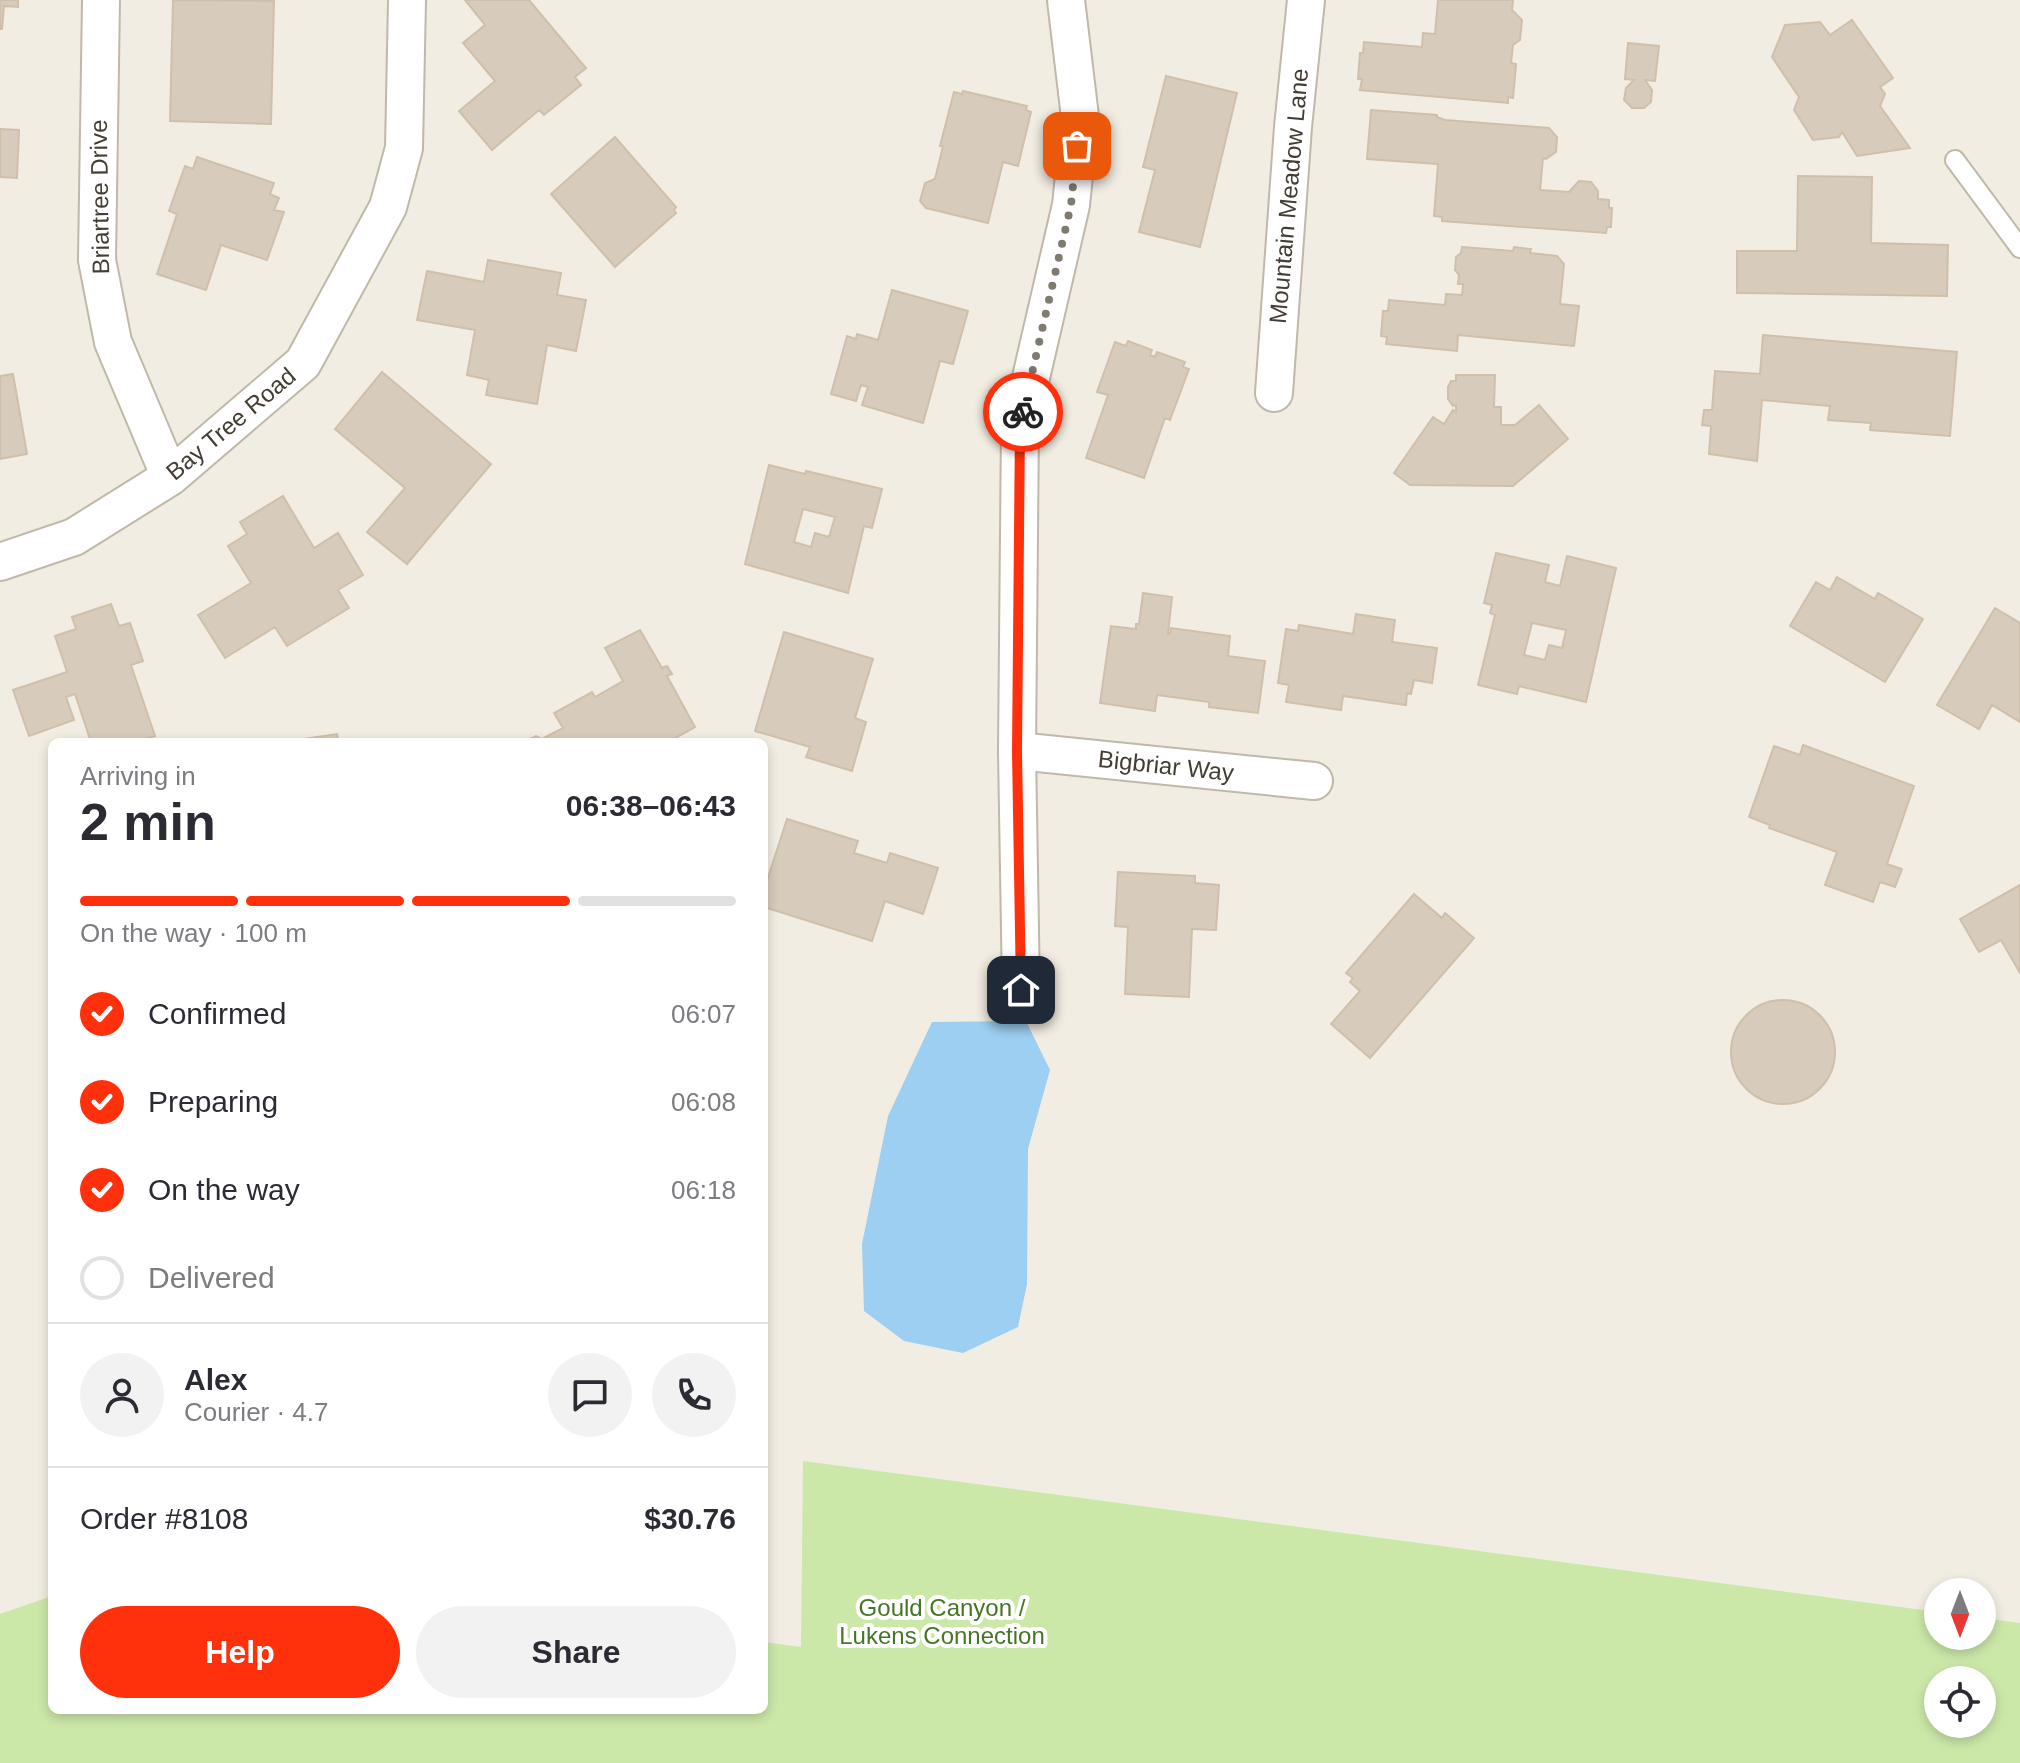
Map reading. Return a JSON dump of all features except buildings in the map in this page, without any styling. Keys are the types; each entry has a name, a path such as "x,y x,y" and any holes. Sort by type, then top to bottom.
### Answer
{"street":[{"name":"Briartree Drive","path":"101,0 97,260 113,342 170,477"},
{"name":"Bay Tree Road","path":"0,562 74,537 170,477 303,363 388,207 404,148 407,0"},
{"path":"1021,990 1017,751 1020,425 1071,205 1080,117 1066,0"},
{"name":"Mountain Meadow Lane","path":"1274,393 1293,127 1306,0"},
{"name":"Bigbriar Way","path":"1017,751 1314,781"}],"lane":[{"path":"1955,160 2020,248"}],"green space":[{"name":"Gould Canyon / Lukens Connection","path":"803,1461 1924,1610 1924,1650 1996,1650 1996,1620 2020,1623 2020,1763 0,1763 0,1614 48,1597 48,1714 768,1714 768,1643 801,1647"}],"water":[{"path":"1026,1021 1050,1070 1028,1149 1027,1284 1018,1327 963,1353 904,1341 864,1311 862,1244 888,1116 932,1022"}],"way so far":[{"path":"1023,412 1071,205 1077,146"}],"route":[{"path":"1021,990 1017,751 1020,425 1023,412"}]}
